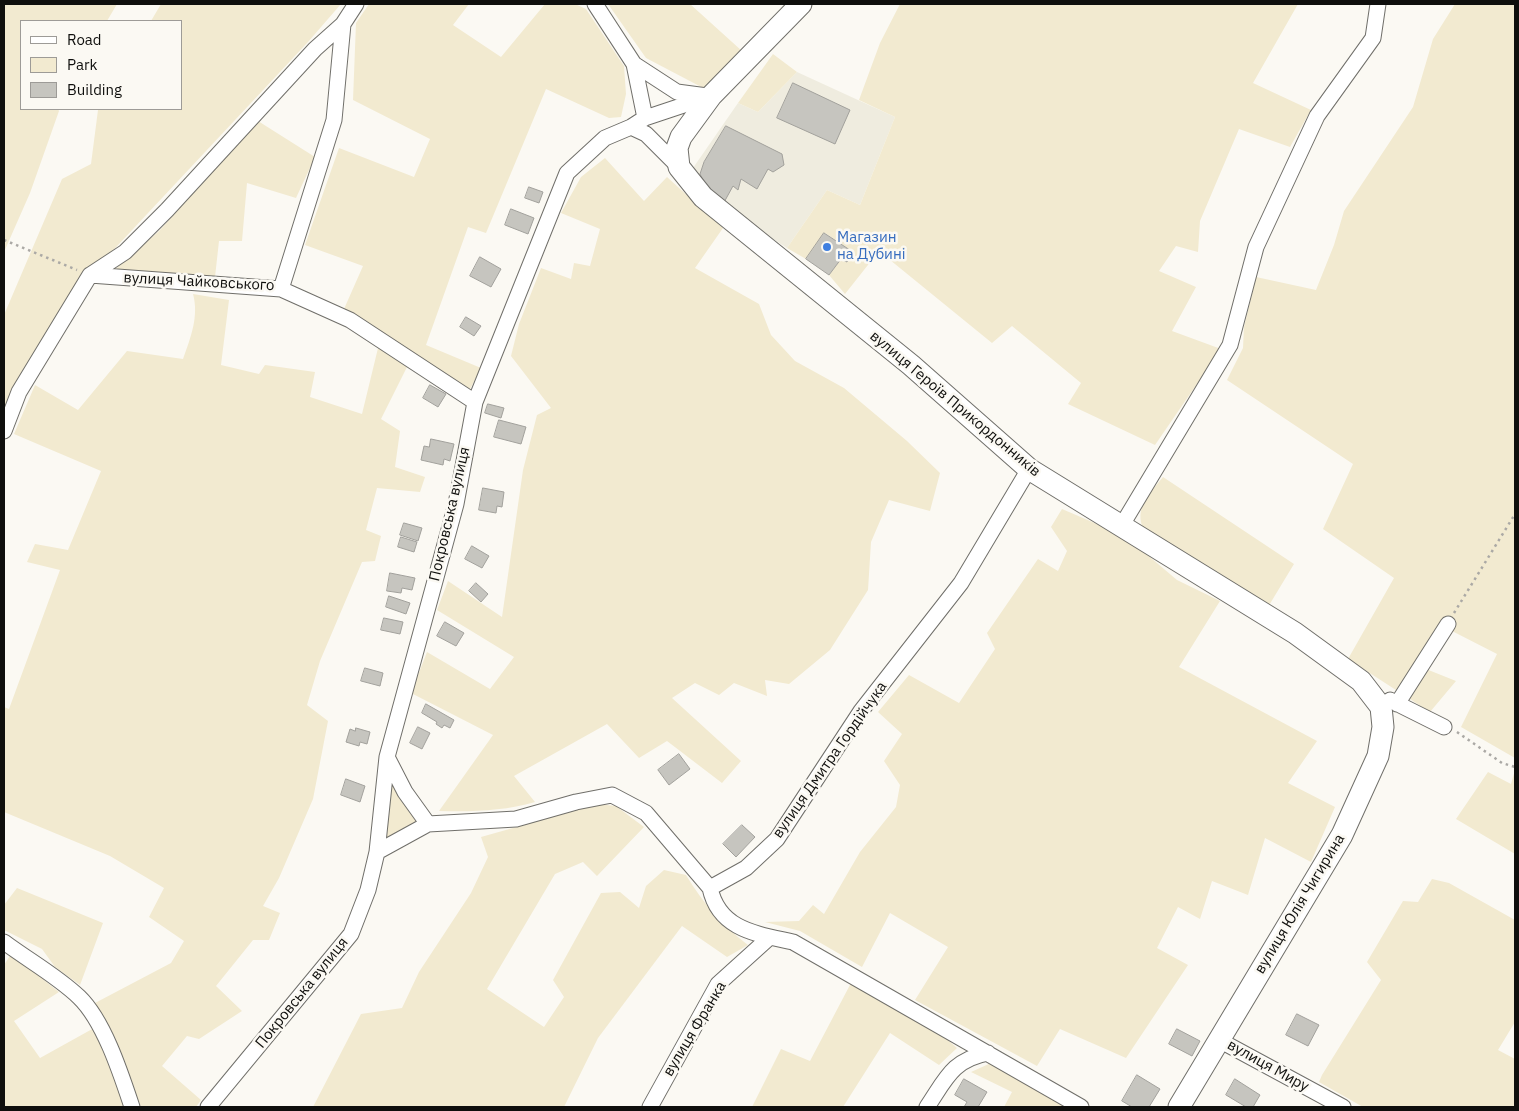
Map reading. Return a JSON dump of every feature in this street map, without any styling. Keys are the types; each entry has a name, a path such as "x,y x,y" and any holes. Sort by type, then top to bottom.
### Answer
{"street":[{"name":"вулиця Чайковського","path":"90,275 281,289 334,120 343,24 356,4"},
{"path":"595,4 634,64 645,118"},
{"name":"Покровська вулиця","path":"208,1107 350,934 368,890 377,852 387,757 456,504 475,402 567,173 605,138 631,127 645,118 711,96 801,4"},
{"path":"1122,525 1230,345 1256,247 1317,116 1373,38 1378,4"},
{"path":"4,431 19,392 90,275 125,252 167,210 315,49 343,24"},
{"path":"634,64 677,92 711,96"},
{"path":"679,167 677,148 680,136 711,96"},
{"path":"631,127 646,134 679,167"},
{"name":"вулиця Героїв Прикордонників","path":"679,167 703,197 911,365 1029,469 1295,633 1362,681 1370,691 1444,727"},
{"path":"281,289 350,320 475,402"},
{"name":"вулиця Дмитра Гордійчука","path":"710,888 746,868 777,839 861,711 961,582 1029,469"},
{"path":"1398,704 1448,624"},
{"name":"вулиця Юлія Чигирина","path":"1179,1107 1342,835 1378,756 1383,716 1381,707 1370,691"},
{"path":"387,757 405,792 428,824"},
{"path":"377,852 428,824 516,819 576,802 612,795 646,813 710,888 713,902 728,920 746,932 793,942 1081,1107"},
{"name":"вулиця Франка","path":"650,1107 718,984 770,937"},
{"path":"4,942 79,997 95,1020 115,1058 132,1107"},
{"name":"вулиця Миру","path":"1219,1040 1343,1107"},
{"path":"927,1107 955,1066 973,1056 988,1053"}],"path":[{"path":"4,240 90,275"},
{"path":"1448,624 1515,514"},
{"path":"1444,727 1454,730 1502,763 1515,767"}],"shaded area":[{"path":"797,72 895,117 860,205 827,190 787,248 709,197 693,168 738,103 758,112"}],"green space":[{"path":"4,4 117,4 108,20 20,20 20,110 59,111 30,193 4,252"},
{"path":"161,4 341,4 308,42 90,275 4,431 4,315 62,179 91,164 98,110 182,110 182,20 152,20"},
{"path":"369,4 469,4 453,25 501,57 545,4 575,4 586,9 624,66 626,94 621,117 609,118 546,89 486,233 468,227 426,345 481,368 470,389 344,309 363,266 305,245 339,148 414,177 430,139 353,100 356,23"},
{"path":"608,4 690,4 742,51 707,90 646,58"},
{"path":"900,4 1298,4 1253,83 1311,110 1290,147 1239,129 1200,221 1198,252 1176,246 1159,271 1196,287 1172,331 1221,349 1155,445 1068,404 1081,383 1012,326 992,343 879,251 845,294 829,275 841,259 847,262 853,252 825,233 806,259 787,248 827,190 860,205 895,117 859,100 880,43"},
{"path":"1455,4 1515,4 1515,758 1461,727 1497,654 1452,631 1426,669 1456,681 1430,712 1348,659 1394,578 1323,529 1353,464 1227,380 1243,348 1244,327 1256,277 1316,290 1334,245 1344,211 1413,107 1433,39"},
{"path":"773,54 797,72 758,112 738,103"},
{"path":"258,121 315,157 296,198 247,183 242,241 219,241 215,277 113,271 159,231"},
{"path":"605,158 644,201 667,177 723,228 695,268 759,304 771,335 795,361 844,388 907,441 940,473 930,511 889,500 871,542 868,590 830,650 789,684 765,680 767,696 734,683 719,695 695,683 672,698 741,761 722,783 667,741 639,758 607,724 514,776 535,802 488,810 439,811 493,735 411,693 427,652 490,689 514,657 437,610 448,581 502,617 523,470 537,415 551,408 511,356 519,324 541,268 571,279 574,263 590,266 600,229 561,213 581,177"},
{"path":"193,294 229,300 221,365 259,374 265,365 315,372 310,397 362,414 379,344 407,367 381,419 400,431 395,467 425,477 420,492 377,488 366,530 381,536 375,561 362,562 320,661 307,705 328,721 313,799 279,878 263,906 280,913 269,940 253,940 216,986 242,1011 199,1039 187,1036 162,1066 201,1100 196,1107 141,1107 121,1056 95,1003 171,963 184,941 149,917 164,888 110,856 4,812 4,707 9,709 60,570 27,562 35,544 68,550 101,471 14,434 35,385 78,410 127,351 183,359 195,318"},
{"path":"1163,477 1294,564 1268,607 1144,530 1140,515 1144,502"},
{"path":"1062,509 1125,536 1177,580 1220,601 1179,667 1317,741 1288,783 1335,807 1311,862 1265,838 1248,895 1212,881 1200,919 1178,907 1157,948 1188,965 1126,1058 1060,1029 1037,1066 915,1000 948,947 890,913 862,967 800,931 765,922 799,921 813,905 824,914 860,852 896,807 900,785 884,761 902,734 878,712 909,675 959,703 995,649 987,633 1038,559 1058,571 1067,551 1051,527"},
{"path":"388,770 422,823 382,844"},
{"path":"1515,770 1515,854 1456,819 1488,772 1511,784"},
{"path":"598,804 616,806 644,827 597,876 583,862 555,874 487,989 544,1027 564,997 553,980 601,893 620,892 639,908 646,886 664,870 686,875 714,913 748,945 727,957 682,926 598,1038 564,1107 313,1107 361,1014 402,1008 419,972 471,893 488,857 481,837"},
{"path":"1432,879 1449,883 1515,920 1515,1022 1498,1050 1515,1059 1515,1107 1363,1107 1319,1082 1381,980 1367,962 1403,901 1418,902"},
{"path":"17,888 103,923 80,985 55,967 42,949 4,930 4,905"},
{"path":"11,954 59,992 14,1021 40,1058 94,1028 118,1078 126,1107 4,1107 4,965"},
{"path":"851,983 935,1029 957,1048 939,1065 890,1033 843,1107 752,1107 781,1049 810,1061"},
{"path":"991,1063 1066,1107 1004,1107 1012,1092 971,1072"}],"building":[{"path":"793,83 850,110 835,144 777,118"},
{"path":"726,126 782,154 784,165 773,172 768,169 757,189 741,179 738,190 733,186 722,206 710,194 700,174 704,162"},
{"path":"529,187 543,192 539,203 525,198"},
{"path":"511,209 534,218 528,234 505,225"},
{"path":"824,233 853,252 847,262 841,259 829,275 806,259"},
{"path":"480,257 501,269 491,287 470,276"},
{"path":"466,317 481,326 474,336 460,327"},
{"path":"430,385 446,394 438,407 423,398"},
{"path":"488,404 504,408 501,418 485,413"},
{"path":"499,420 526,427 521,444 494,437"},
{"path":"431,439 454,444 450,461 444,459 443,465 421,460 424,446 429,447"},
{"path":"483,488 504,492 502,507 497,506 496,513 479,510"},
{"path":"404,523 422,528 418,541 400,535"},
{"path":"401,537 417,542 414,552 398,547"},
{"path":"472,546 489,556 482,568 465,559"},
{"path":"390,573 415,578 412,590 402,588 401,593 387,591"},
{"path":"476,583 488,594 481,602 469,591"},
{"path":"389,596 410,603 406,614 386,607"},
{"path":"384,618 403,622 400,634 381,630"},
{"path":"445,622 464,633 456,646 437,636"},
{"path":"365,668 383,673 380,686 361,681"},
{"path":"426,704 454,720 450,728 444,725 442,728 436,724 437,722 422,713"},
{"path":"418,727 430,733 422,749 410,743"},
{"path":"356,728 370,732 367,744 360,742 359,746 346,742 350,729 355,731"},
{"path":"679,754 690,769 669,785 658,770"},
{"path":"346,779 365,786 360,802 341,795"},
{"path":"742,825 755,837 736,857 723,844"},
{"path":"1297,1014 1319,1025 1308,1046 1286,1035"},
{"path":"1177,1029 1200,1041 1192,1056 1169,1044"},
{"path":"1137,1075 1160,1089 1149,1107 1132,1107 1122,1101"},
{"path":"964,1079 987,1092 978,1107 964,1107 967,1102 955,1095"},
{"path":"1235,1079 1260,1095 1253,1107 1246,1107 1226,1095"}],"place":[{"name":"Магазин на Дубині","path":"827,247"}]}
